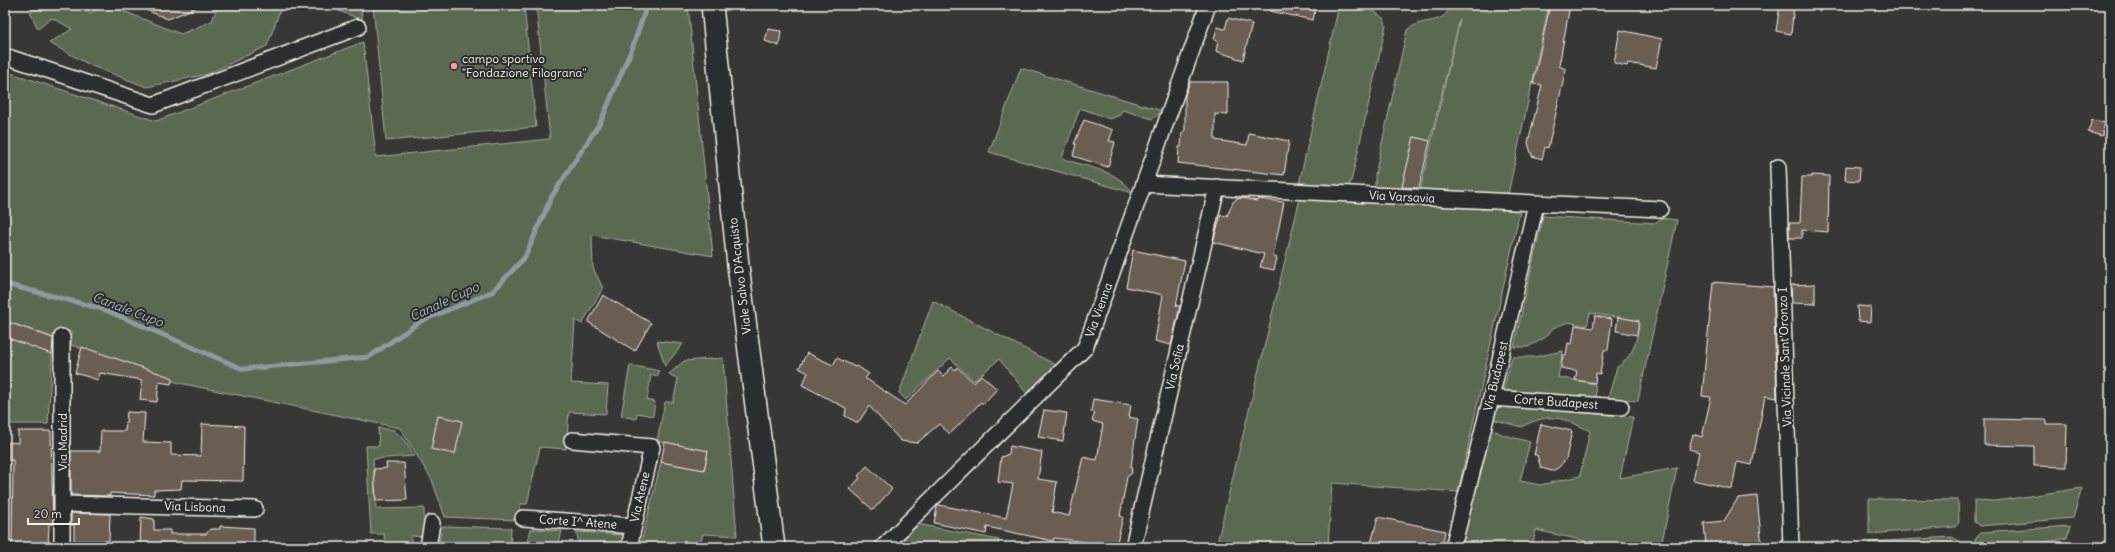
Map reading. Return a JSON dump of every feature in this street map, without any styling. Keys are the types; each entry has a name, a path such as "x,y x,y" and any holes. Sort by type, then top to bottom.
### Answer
{"street":[{"name":"Viale Salvo D'Acquisto","path":"712,5 738,265 774,547"},
{"name":"Via Vienna","path":"883,547 1085,348 1208,5"},
{"path":"5,56 153,105 358,27"},
{"name":"Via Vicinale Sant'Oronzo I","path":"1778,167 1791,547"},
{"name":"Via Varsavia","path":"1144,184 1660,209"},
{"name":"Via Sofia","path":"1133,547 1217,187"},
{"name":"Via Budapest","path":"1453,547 1491,398 1536,204"},
{"name":"Via Madrid","path":"62,337 62,547"},
{"name":"Corte Budapest","path":"1491,398 1621,407"},
{"name":"Via Atene","path":"572,440 652,447 629,547"},
{"name":"Via Lisbona","path":"63,504 255,509"},
{"name":"Corte I^ Atene","path":"522,518 634,526"},
{"path":"428,547 432,523"}],"green space":[{"path":"42,5 84,5 90,13 108,5 181,34 212,21 218,5 282,5 267,46 208,74 147,87 92,66 49,43 72,29 52,18 38,29 30,12"},
{"path":"324,5 361,5 362,20"},
{"name":"campo sportivo \"Fondazione Filograna\"","path":"373,5 524,5 536,127 386,141"},
{"path":"536,5 688,5 713,256 592,235 593,268 603,288 582,324 575,320 571,383 608,385 606,414 569,412 566,449 540,447 527,504 521,504 517,520 445,517 432,480 400,428 179,383 71,345 72,332 57,329 57,339 5,321 5,71 156,121 363,42 376,157 550,139"},
{"path":"1339,5 1366,5 1384,19 1386,25 1352,178 1350,184 1346,187 1299,184"},
{"path":"1450,5 1549,5 1508,194 1420,191 1460,19 1430,141 1414,137 1402,189 1375,189 1375,175 1407,30 1420,23 1438,19 1447,12"},
{"path":"1021,68 1162,111 1153,119 1122,110 1120,115 1110,119 1080,108 1062,158 1110,174 1119,179 1133,193 989,152"},
{"path":"1300,198 1520,211 1458,492 1332,483 1328,547 1216,547"},
{"path":"1543,216 1655,223 1661,218 1677,220 1638,401 1608,398 1617,367 1627,358 1634,347 1639,321 1590,313 1587,326 1568,322 1553,328 1546,337 1528,347 1514,347"},
{"path":"933,301 1058,366 1027,394 999,359 974,381 950,358 906,400 899,393"},
{"path":"5,331 52,354 48,424 5,424"},
{"path":"657,341 683,344 665,366"},
{"path":"1563,351 1558,377 1595,384 1596,399 1503,391 1512,357 1534,357"},
{"path":"723,358 737,536 703,534 699,547 640,547 661,462 704,470 708,451 657,441 665,402 673,402 678,379 669,374 684,361"},
{"path":"630,365 659,371 658,376 651,375 647,400 655,402 653,416 637,413 636,419 621,416"},
{"path":"1495,405 1633,417 1620,478 1677,468 1661,547 1584,547 1585,541 1536,530 1532,547 1459,547 1489,428 1504,435 1530,442 1520,481 1540,485 1580,476 1590,431 1571,422 1556,418 1540,419 1521,427 1492,419"},
{"path":"378,428 394,430 407,443 414,456 373,459 376,509 424,508 424,537 411,536 411,547 385,547 384,534 371,534 366,446 379,446"},
{"path":"2082,488 2073,518 1980,526 1974,522 1974,500 1996,501"},
{"path":"1869,499 1958,500 1959,522 1955,527 1869,534"},
{"path":"917,524 999,540 997,547 894,547"},
{"path":"442,526 511,528 510,547 476,543 475,547 438,547"},
{"path":"2070,526 2067,538 2023,547 1975,547 1973,545 1975,539 1982,532"},
{"path":"531,529 562,531 558,547 526,547"},
{"path":"576,532 624,535 621,547 580,547"},
{"path":"1952,537 1961,542 1959,547 1869,547 1869,542"}],"building":[{"path":"134,5 202,5 168,19"},
{"path":"1270,5 1316,5 1313,20 1270,11"},
{"path":"1550,5 1570,5 1559,66 1566,69 1548,148 1545,147 1542,159 1532,156 1528,143 1542,85 1533,84"},
{"path":"1780,5 1794,5 1791,34 1776,31"},
{"path":"1228,18 1252,24 1243,60 1216,51 1218,41 1214,40 1217,27 1225,29"},
{"path":"768,29 781,31 779,46 765,41"},
{"path":"1620,30 1662,39 1656,68 1628,63 1627,66 1614,63"},
{"path":"1190,82 1228,82 1228,115 1215,114 1215,140 1247,145 1249,133 1289,141 1284,175 1178,163 1179,147 1181,147 1182,133 1185,130 1185,95"},
{"path":"1084,120 1113,130 1109,141 1115,142 1108,167 1073,156 1076,144 1074,144"},
{"path":"2092,120 2105,123 2102,136 2088,132"},
{"path":"1414,137 1430,141 1419,188 1402,187"},
{"path":"1846,166 1860,167 1859,181 1845,180"},
{"path":"1812,175 1829,176 1828,232 1802,230 1802,238 1789,238 1789,223 1800,223 1802,177 1812,177"},
{"path":"1242,198 1257,201 1258,199 1284,202 1273,256 1277,258 1274,270 1260,267 1264,254 1213,242 1221,215 1227,216 1233,202 1236,199"},
{"path":"1133,250 1185,261 1176,306 1180,306 1171,345 1155,341 1163,295 1126,287"},
{"path":"1713,282 1773,287 1777,398 1765,396 1752,465 1737,462 1732,489 1693,480 1699,452 1689,449 1693,434 1702,437 1711,397 1702,396"},
{"path":"1815,284 1815,304 1792,303 1791,285"},
{"path":"603,295 651,323 635,351 588,322"},
{"path":"1857,306 1871,307 1870,322 1858,321"},
{"path":"1595,316 1612,319 1608,350 1604,350 1600,374 1596,373 1595,383 1575,380 1577,371 1561,368 1563,355 1566,355 1568,343 1572,344 1575,325 1593,328"},
{"path":"1618,317 1639,321 1637,335 1616,331"},
{"path":"5,321 53,338 52,354 5,337"},
{"path":"82,347 173,378 171,384 159,382 157,402 140,400 142,380 100,373 98,380 75,373"},
{"path":"807,353 833,365 837,358 855,367 857,366 869,374 865,378 905,405 938,371 943,376 952,367 955,370 957,367 974,383 981,375 997,389 983,404 981,402 950,434 939,424 917,443 901,441 869,406 858,423 845,416 846,408 802,385 808,373 799,368"},
{"path":"1093,399 1131,405 1129,417 1138,419 1131,466 1132,473 1127,477 1120,516 1123,517 1116,546 1054,538 1053,541 987,527 986,534 934,523 937,507 939,505 1006,518 1013,484 998,482 1001,457 1009,454 1010,446 1042,452 1038,479 1057,482 1052,512 1069,516 1083,457 1097,460 1103,424 1092,421 1095,413 1091,412"},
{"path":"1044,410 1067,413 1063,441 1038,437"},
{"path":"127,412 145,413 143,442 171,443 171,455 201,456 202,424 244,426 243,481 182,480 181,489 154,490 154,495 110,493 110,496 71,495 71,451 100,451 101,431 125,431"},
{"path":"438,416 462,421 455,454 431,449"},
{"path":"1984,419 2047,420 2047,424 2067,424 2066,467 2034,466 2034,446 1984,445"},
{"path":"1541,424 1572,431 1566,459 1558,468 1552,471 1541,468 1537,455 1534,455"},
{"path":"18,431 51,431 53,524 49,524 48,547 12,547 13,460 8,460 8,442 18,443"},
{"path":"665,442 708,451 704,470 661,462"},
{"path":"386,463 404,463 407,500 376,501 374,469 387,468"},
{"path":"867,466 892,489 873,510 850,489 860,478 858,476"},
{"path":"1757,496 1762,547 1706,547 1704,523 1724,521 1738,498"},
{"path":"71,513 110,514 109,541 74,541 74,525 71,525"},
{"path":"141,517 154,519 154,530 170,530 170,534 206,534 210,529 220,529 220,526 254,528 254,545 247,545 247,547 140,547"},
{"path":"1378,517 1445,531 1442,547 1370,547"}],"waterway":[{"name":"Canale Cupo","path":"5,284 103,309 243,369 369,357 421,321 492,292 525,257 552,196 601,121 633,46 647,5"}],"place":[{"name":"campo sportivo \"Fondazione Filograna\"","path":"454,66"}]}
